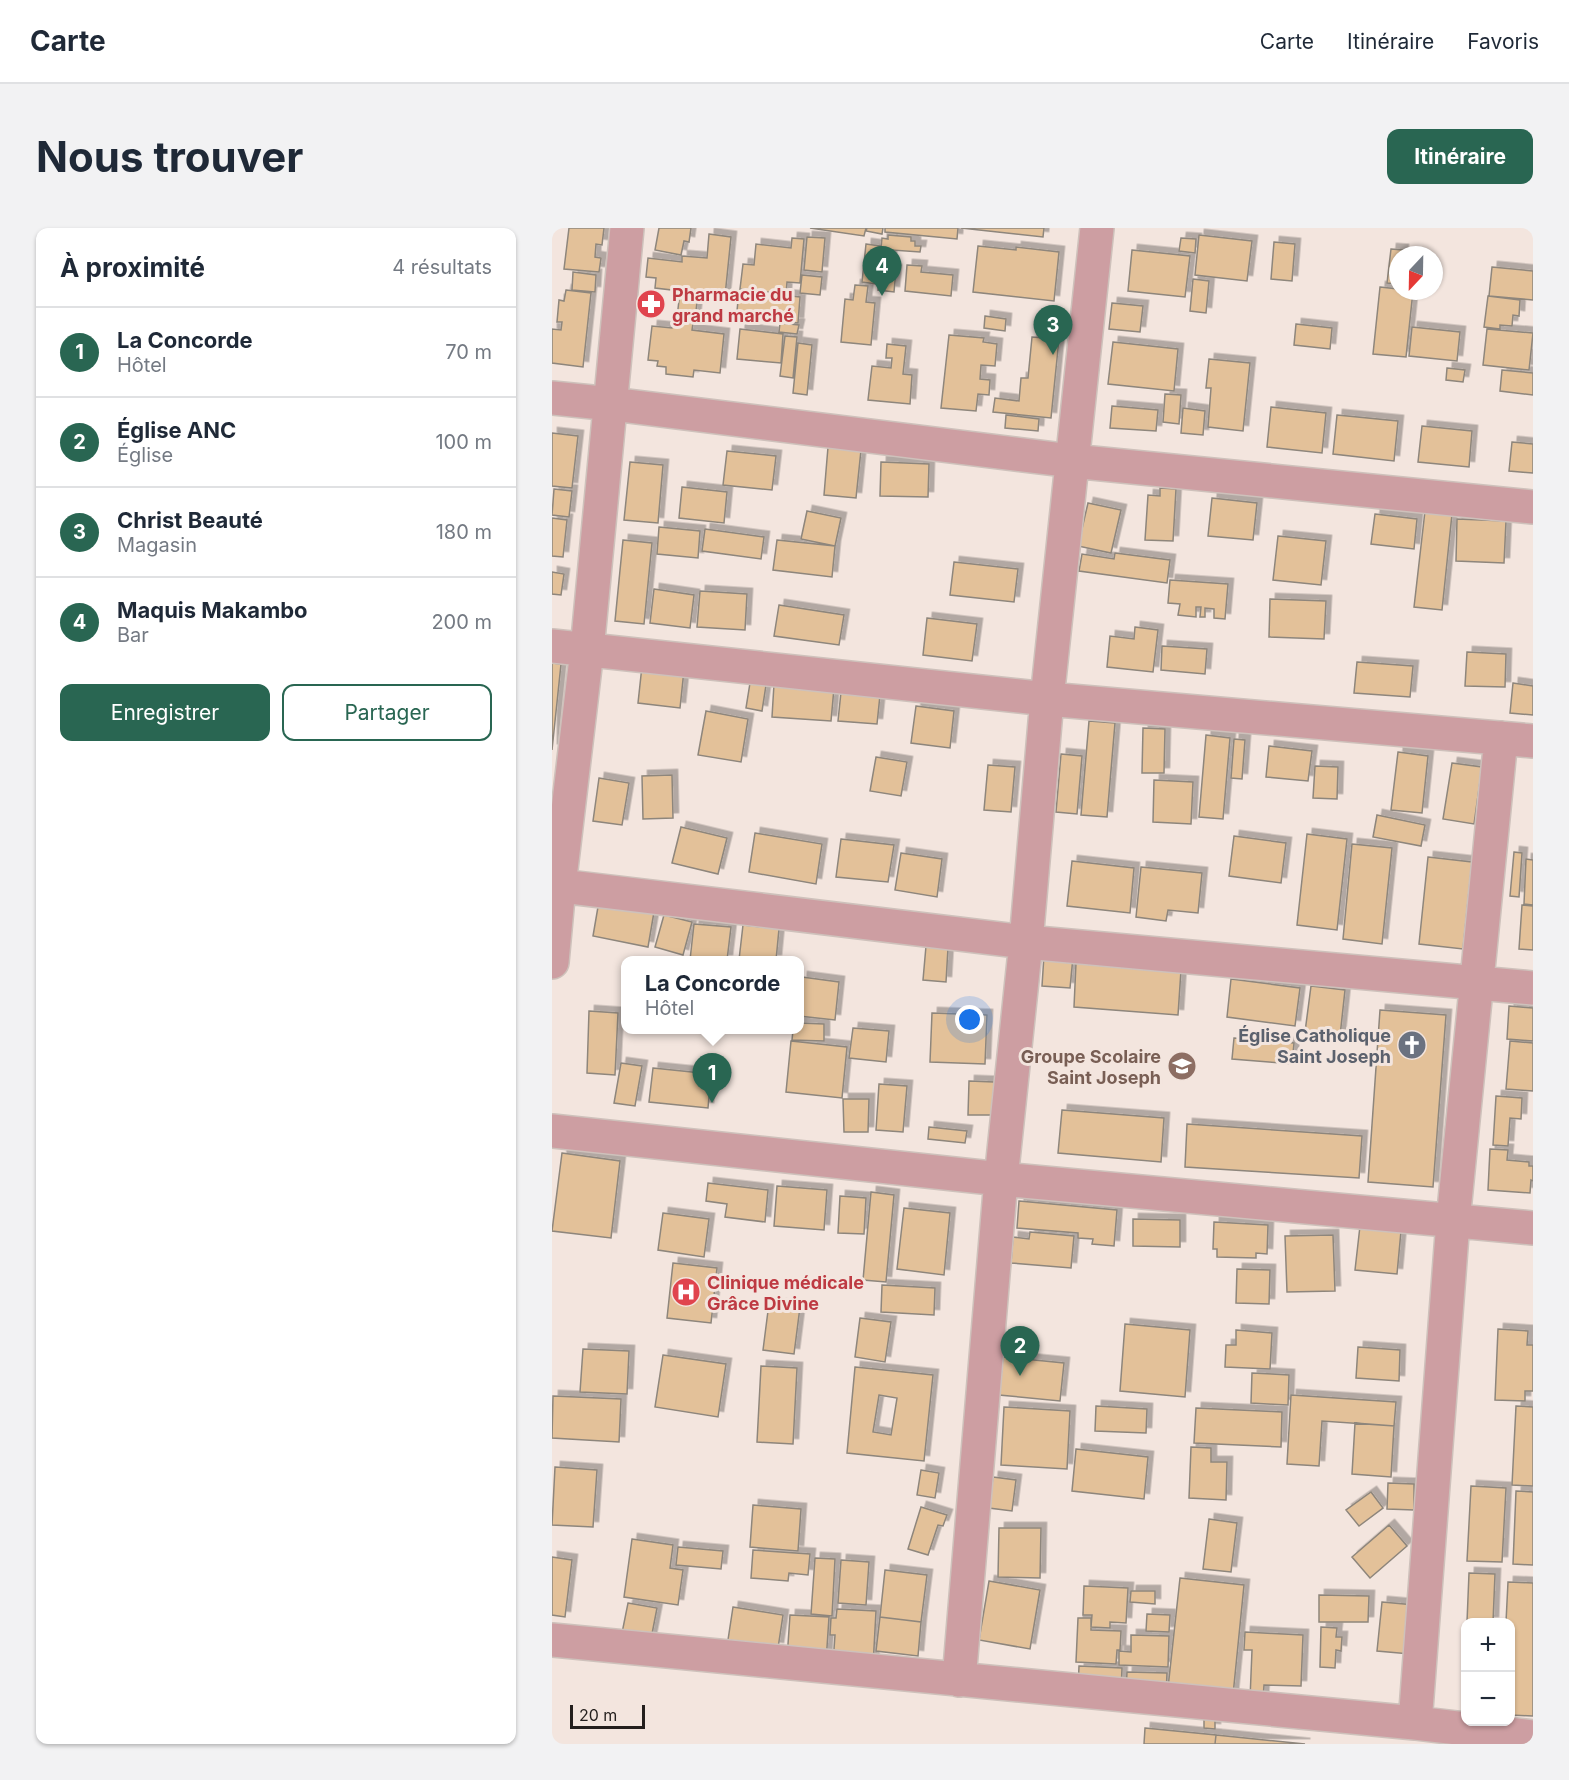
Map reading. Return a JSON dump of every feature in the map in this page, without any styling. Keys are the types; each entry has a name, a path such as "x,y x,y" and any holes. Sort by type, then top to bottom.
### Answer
{"street":[{"path":"552,962 555,886 586,650 612,404 627,228"},
{"path":"959,1680 1001,1179 1026,942 1047,699 1097,228"},
{"path":"552,398 1072,460 1533,507"},
{"path":"552,646 1047,699 1533,741"},
{"path":"1415,1723 1453,1221 1501,738"},
{"path":"555,886 1026,942 1533,988"},
{"path":"552,1131 1001,1179 1533,1228"},
{"path":"552,1640 1415,1723 1533,1737"}],"building":[{"path":"569,228 604,228 602,245 596,244 595,257 601,258 599,272 564,269"},
{"path":"659,228 691,228 689,242 684,241 681,255 655,250"},
{"path":"810,228 866,228 864,236"},
{"path":"867,228 883,228 882,234 866,231"},
{"path":"885,228 958,228 957,239 885,232"},
{"path":"961,228 1044,228 1043,237"},
{"path":"709,234 731,237 725,296 698,293 695,320 677,318 680,291 655,288 656,278 646,277 648,258 682,262 682,256 707,258"},
{"path":"888,235 911,237 911,241 915,241 915,246 921,246 920,252 892,250 891,259 880,258 882,238 888,239"},
{"path":"1199,235 1252,241 1247,281 1195,275"},
{"path":"807,237 825,238 822,272 804,270"},
{"path":"792,238 804,239 800,283 787,282 786,294 740,289 743,264 754,265 756,244 791,248"},
{"path":"1181,238 1196,239 1195,253 1179,251"},
{"path":"1274,242 1295,244 1292,281 1271,279"},
{"path":"866,244 880,246 876,284 862,282"},
{"path":"978,246 1016,250 1016,247 1059,252 1054,301 973,292"},
{"path":"1132,250 1190,256 1185,297 1128,291"},
{"path":"907,265 922,266 921,272 953,275 951,296 905,291"},
{"path":"1492,267 1533,271 1533,300 1489,296"},
{"path":"880,268 896,270 894,292 878,290"},
{"path":"573,272 596,275 595,292 572,290"},
{"path":"802,275 822,277 820,295 800,293"},
{"path":"1193,279 1209,281 1206,313 1190,311"},
{"path":"855,285 868,286 866,302 875,303 871,345 841,342 845,299 853,300"},
{"path":"1380,287 1389,288 1389,300 1412,300 1406,357 1373,354"},
{"path":"566,290 591,293 583,367 552,363 552,329 561,330 562,322 557,322 559,300 564,301"},
{"path":"739,290 800,297 798,323 745,317 746,312 737,311"},
{"path":"1488,296 1520,300 1519,316 1513,315 1512,326 1500,325 1500,329 1484,327"},
{"path":"1112,303 1143,306 1140,332 1109,329"},
{"path":"985,316 1006,319 1005,331 984,328"},
{"path":"673,321 693,323 692,330 724,334 720,373 694,370 693,377 666,374 666,367 657,366 658,361 648,360 652,326 672,328"},
{"path":"780,323 799,325 797,334 779,332"},
{"path":"1296,324 1332,328 1330,349 1294,345"},
{"path":"1412,327 1460,332 1457,361 1409,356"},
{"path":"740,329 783,334 781,363 737,359"},
{"path":"1487,329 1533,333 1529,370 1483,365"},
{"path":"949,335 984,338 983,342 997,344 995,366 981,365 980,379 990,380 989,395 978,394 976,411 941,408"},
{"path":"785,336 797,337 793,378 780,376"},
{"path":"1032,337 1059,339 1051,418 993,412 995,398 1019,401 1021,378 1028,378"},
{"path":"1113,342 1178,349 1174,391 1108,384"},
{"path":"798,343 812,345 807,395 793,393"},
{"path":"887,344 906,346 903,374 912,375 910,404 868,400 872,366 891,368 892,358 886,358"},
{"path":"1209,359 1250,363 1243,431 1208,427 1211,388 1206,388"},
{"path":"1447,368 1465,370 1463,382 1446,380"},
{"path":"1502,370 1533,373 1533,395 1500,391"},
{"path":"1165,394 1181,395 1179,424 1163,422"},
{"path":"1112,406 1158,410 1156,431 1110,428"},
{"path":"1271,407 1326,413 1322,453 1267,447"},
{"path":"1183,408 1205,411 1203,435 1181,433"},
{"path":"1006,415 1039,419 1038,431 1005,428"},
{"path":"1337,415 1398,421 1394,461 1333,454"},
{"path":"1422,426 1472,431 1469,467 1418,462"},
{"path":"552,433 578,436 572,488 552,486"},
{"path":"1512,442 1533,444 1533,473 1509,471"},
{"path":"828,447 861,450 856,498 824,495"},
{"path":"727,451 776,456 772,490 723,485"},
{"path":"630,462 663,465 658,523 624,520"},
{"path":"881,462 929,464 928,497 880,496"},
{"path":"682,487 727,492 724,523 679,518"},
{"path":"1160,488 1176,489 1173,541 1145,540 1148,495 1160,496"},
{"path":"554,489 572,491 569,517 552,515"},
{"path":"1212,498 1257,503 1253,540 1208,536"},
{"path":"1088,503 1121,510 1111,553 1078,546"},
{"path":"807,511 841,518 835,546 801,539"},
{"path":"1425,511 1452,514 1442,610 1414,607"},
{"path":"1375,514 1417,519 1414,549 1371,544"},
{"path":"552,518 567,520 563,557 552,556"},
{"path":"1457,519 1506,521 1504,563 1456,561"},
{"path":"659,527 700,531 698,558 657,554"},
{"path":"705,529 764,537 761,559 702,551"},
{"path":"1278,536 1326,541 1321,585 1273,580"},
{"path":"623,540 652,543 644,624 615,621"},
{"path":"777,540 835,546 832,577 773,570"},
{"path":"1115,553 1170,560 1167,583 1079,571 1082,554 1114,559"},
{"path":"954,562 1018,569 1014,602 950,595"},
{"path":"552,572 564,574 561,595 552,594"},
{"path":"1170,580 1228,584 1225,619 1214,618 1214,609 1205,608 1205,617 1200,617 1201,607 1196,607 1196,617 1178,615 1180,604 1168,603"},
{"path":"654,589 694,595 690,628 650,623"},
{"path":"700,591 747,594 745,630 697,627"},
{"path":"1270,599 1326,601 1324,639 1269,637"},
{"path":"779,605 844,615 839,645 774,636"},
{"path":"927,618 977,624 972,661 923,655"},
{"path":"1135,627 1158,630 1153,672 1107,667 1110,636 1134,639"},
{"path":"1162,646 1207,649 1205,674 1161,670"},
{"path":"1467,652 1506,654 1505,687 1465,686"},
{"path":"1357,662 1413,666 1410,697 1354,693"},
{"path":"552,663 561,664 552,750"},
{"path":"642,666 684,670 680,708 638,703"},
{"path":"750,683 766,685 762,711 746,708"},
{"path":"1513,683 1533,686 1533,715 1510,713"},
{"path":"774,684 834,688 831,721 772,717"},
{"path":"841,692 880,695 877,724 838,721"},
{"path":"916,706 954,711 950,748 911,743"},
{"path":"706,711 748,719 741,762 698,755"},
{"path":"1089,721 1115,723 1107,817 1081,815"},
{"path":"1143,728 1165,729 1164,773 1142,773"},
{"path":"1206,735 1230,738 1223,819 1199,817"},
{"path":"1234,739 1245,740 1242,779 1231,778"},
{"path":"1269,746 1312,751 1308,781 1266,777"},
{"path":"1398,752 1428,756 1422,813 1391,810"},
{"path":"1061,754 1082,756 1077,814 1056,812"},
{"path":"876,757 907,762 901,796 870,791"},
{"path":"1452,763 1482,767 1474,824 1443,819"},
{"path":"988,765 1015,767 1011,812 984,810"},
{"path":"1315,766 1338,767 1337,799 1313,798"},
{"path":"672,775 673,818 643,819 642,776"},
{"path":"599,778 629,783 622,825 593,821"},
{"path":"1154,780 1193,782 1191,824 1153,822"},
{"path":"1377,815 1425,825 1421,846 1373,837"},
{"path":"681,827 727,838 718,874 672,863"},
{"path":"755,833 822,844 816,884 749,872"},
{"path":"1307,834 1347,839 1337,930 1297,925"},
{"path":"1234,836 1286,843 1281,883 1229,876"},
{"path":"841,839 894,845 888,882 836,877"},
{"path":"1352,844 1392,848 1382,944 1343,939"},
{"path":"1514,852 1522,853 1519,897 1510,896"},
{"path":"901,853 942,859 937,897 895,890"},
{"path":"1428,857 1472,862 1463,949 1419,944"},
{"path":"1526,859 1533,860 1533,905 1524,904"},
{"path":"1072,861 1134,868 1130,913 1067,906"},
{"path":"1141,867 1202,873 1198,913 1168,910 1166,921 1136,917"},
{"path":"599,901 654,912 648,947 593,936"},
{"path":"1522,905 1533,906 1533,950 1519,949"},
{"path":"664,915 692,922 683,955 655,947"},
{"path":"694,924 731,927 727,956 690,956"},
{"path":"743,925 779,929 776,956 739,956"},
{"path":"926,946 948,948 946,982 923,980"},
{"path":"1044,955 1073,957 1070,988 1042,986"},
{"path":"1076,963 1181,970 1178,1015 1074,1007"},
{"path":"804,977 839,982 835,1020 804,1017"},
{"path":"1231,979 1300,988 1295,1026 1227,1017"},
{"path":"1311,986 1345,990 1340,1036 1305,1032"},
{"path":"1509,1006 1533,1008 1533,1041 1507,1039"},
{"path":"1380,1010 1446,1015 1433,1187 1368,1182"},
{"path":"589,1011 618,1013 615,1075 587,1073"},
{"path":"932,1013 987,1015 985,1064 930,1062"},
{"path":"804,1023 824,1024 824,1041 792,1040 793,1034 804,1034"},
{"path":"853,1028 889,1031 886,1062 849,1058"},
{"path":"1234,1038 1294,1043 1292,1064 1232,1059"},
{"path":"791,1041 847,1047 842,1098 786,1092"},
{"path":"1510,1041 1533,1043 1533,1091 1506,1089"},
{"path":"621,1063 642,1066 635,1106 614,1103"},
{"path":"653,1068 711,1074 708,1108 649,1102"},
{"path":"969,1081 994,1082 994,1115 968,1115"},
{"path":"879,1084 907,1086 903,1132 876,1130"},
{"path":"1496,1096 1522,1098 1521,1119 1510,1118 1508,1146 1493,1145"},
{"path":"843,1099 869,1099 868,1132 844,1132"},
{"path":"1062,1110 1164,1118 1161,1162 1058,1153"},
{"path":"1187,1124 1362,1136 1359,1178 1185,1167"},
{"path":"929,1127 967,1131 965,1143 928,1139"},
{"path":"1490,1149 1508,1150 1507,1160 1529,1162 1529,1166 1533,1166 1530,1193 1488,1190"},
{"path":"562,1153 620,1161 611,1238 552,1231"},
{"path":"708,1183 768,1190 765,1222 725,1217 727,1204 706,1201"},
{"path":"777,1186 827,1190 824,1230 774,1226"},
{"path":"871,1192 894,1195 886,1282 863,1280"},
{"path":"840,1196 866,1198 864,1234 838,1233"},
{"path":"1019,1201 1117,1210 1114,1246 1092,1244 1093,1239 1078,1238 1078,1233 1017,1228"},
{"path":"904,1208 950,1213 944,1275 897,1269"},
{"path":"663,1213 709,1219 704,1257 658,1250"},
{"path":"1133,1219 1180,1220 1180,1247 1133,1246"},
{"path":"1214,1222 1268,1225 1267,1254 1256,1253 1256,1258 1217,1257 1217,1249 1213,1249"},
{"path":"1360,1226 1401,1231 1397,1274 1355,1270"},
{"path":"1030,1232 1074,1236 1071,1268 1011,1263 1013,1237 1029,1239"},
{"path":"1333,1235 1335,1291 1287,1292 1285,1236"},
{"path":"673,1263 717,1268 711,1323 667,1318"},
{"path":"1237,1269 1270,1270 1269,1304 1236,1303"},
{"path":"882,1285 935,1288 934,1315 881,1312"},
{"path":"769,1303 800,1307 794,1354 763,1350"},
{"path":"860,1318 891,1322 885,1362 855,1357"},
{"path":"1125,1324 1190,1330 1185,1397 1120,1391"},
{"path":"1498,1329 1528,1331 1527,1345 1533,1345 1533,1391 1525,1391 1525,1401 1495,1400"},
{"path":"1236,1330 1272,1333 1270,1369 1225,1367 1226,1345 1236,1345"},
{"path":"1358,1347 1400,1350 1399,1381 1356,1378"},
{"path":"583,1349 629,1351 627,1394 580,1392"},
{"path":"663,1355 726,1364 718,1417 655,1407"},
{"path":"1003,1357 1064,1363 1060,1401 999,1395"},
{"path":"761,1366 797,1368 793,1444 757,1442"},
{"path":"855,1367 933,1375 924,1461 847,1453","holes":["879,1395 897,1398 891,1435 873,1432"]},
{"path":"1252,1373 1289,1375 1288,1405 1251,1403"},
{"path":"1291,1395 1396,1402 1394,1426 1322,1421 1319,1466 1287,1464"},
{"path":"553,1396 621,1399 619,1442 552,1438"},
{"path":"1096,1406 1147,1409 1146,1433 1095,1431"},
{"path":"1516,1406 1533,1407 1533,1486 1512,1485"},
{"path":"1004,1407 1070,1411 1067,1469 1001,1465"},
{"path":"1196,1408 1282,1412 1281,1447 1194,1443"},
{"path":"1355,1423 1394,1426 1391,1477 1352,1474"},
{"path":"1191,1447 1211,1448 1211,1462 1227,1462 1226,1500 1189,1498"},
{"path":"1076,1449 1148,1457 1144,1499 1072,1491"},
{"path":"555,1467 597,1470 593,1527 552,1525"},
{"path":"921,1470 939,1473 935,1498 917,1495"},
{"path":"993,1477 1016,1480 1012,1511 989,1508"},
{"path":"1388,1483 1414,1484 1414,1510 1387,1509"},
{"path":"1471,1486 1506,1488 1502,1562 1467,1561"},
{"path":"1516,1491 1533,1492 1533,1565 1513,1564"},
{"path":"1371,1492 1383,1508 1359,1526 1346,1510"},
{"path":"753,1505 801,1509 798,1551 750,1547"},
{"path":"921,1507 947,1515 943,1526 938,1525 928,1555 908,1549"},
{"path":"1209,1519 1237,1523 1231,1572 1203,1569"},
{"path":"1389,1525 1407,1546 1370,1578 1352,1557"},
{"path":"999,1528 1041,1528 1040,1578 998,1577"},
{"path":"632,1539 673,1545 670,1568 683,1570 678,1605 624,1597"},
{"path":"678,1547 723,1551 721,1569 676,1565"},
{"path":"753,1550 810,1554 808,1575 789,1573 788,1581 751,1578"},
{"path":"552,1557 572,1560 565,1617 552,1615"},
{"path":"815,1558 835,1559 832,1616 811,1614"},
{"path":"841,1560 869,1562 866,1605 838,1603"},
{"path":"885,1570 927,1575 921,1622 880,1617"},
{"path":"1469,1573 1495,1574 1493,1618 1467,1618"},
{"path":"1180,1578 1244,1585 1233,1695 1168,1688"},
{"path":"989,1581 1040,1590 1030,1649 979,1640"},
{"path":"1508,1582 1533,1583 1533,1716 1515,1715 1515,1618 1506,1618"},
{"path":"1084,1586 1128,1588 1126,1623 1110,1622 1110,1628 1091,1627 1092,1615 1083,1615"},
{"path":"1131,1591 1155,1591 1155,1604 1130,1602"},
{"path":"1319,1595 1369,1596 1368,1622 1319,1622"},
{"path":"1382,1602 1415,1605 1410,1654 1377,1651"},
{"path":"628,1603 657,1608 651,1639 622,1633"},
{"path":"733,1607 783,1615 778,1648 728,1640"},
{"path":"837,1609 876,1611 873,1666 833,1663 835,1635 830,1635 831,1618 836,1618"},
{"path":"1147,1614 1170,1615 1169,1632 1146,1631"},
{"path":"790,1615 829,1617 826,1662 787,1659"},
{"path":"880,1617 921,1622 918,1656 876,1651"},
{"path":"1078,1618 1091,1618 1091,1630 1121,1631 1120,1650 1117,1650 1116,1664 1076,1662"},
{"path":"1321,1627 1337,1628 1336,1637 1342,1637 1341,1651 1336,1650 1335,1668 1320,1667"},
{"path":"1245,1632 1303,1635 1301,1686 1264,1685 1263,1699 1250,1699 1252,1650 1244,1650"},
{"path":"1131,1635 1169,1636 1168,1667 1119,1665 1119,1651 1131,1652"},
{"path":"1079,1666 1122,1668 1121,1691 1078,1689"},
{"path":"1127,1672 1167,1673 1166,1695 1126,1693"},
{"path":"1204,1714 1215,1714 1215,1729 1204,1728"},
{"path":"1145,1728 1216,1735 1215,1744 1144,1744"},
{"path":"1216,1735 1305,1744 1215,1744"}],"place":[{"name":"Maquis Makambo","path":"882,296"},
{"name":"Pharmacie du grand marché","path":"651,304"},
{"name":"Christ Beauté","path":"1053,355"},
{"name":"Église Catholique Saint Joseph","path":"1412,1045"},
{"name":"Groupe Scolaire Saint Joseph","path":"1182,1066"},
{"name":"La Concorde","path":"712,1103"},
{"name":"Clinique médicale Grâce Divine","path":"686,1292"},
{"name":"Église ANC","path":"1020,1376"}]}
